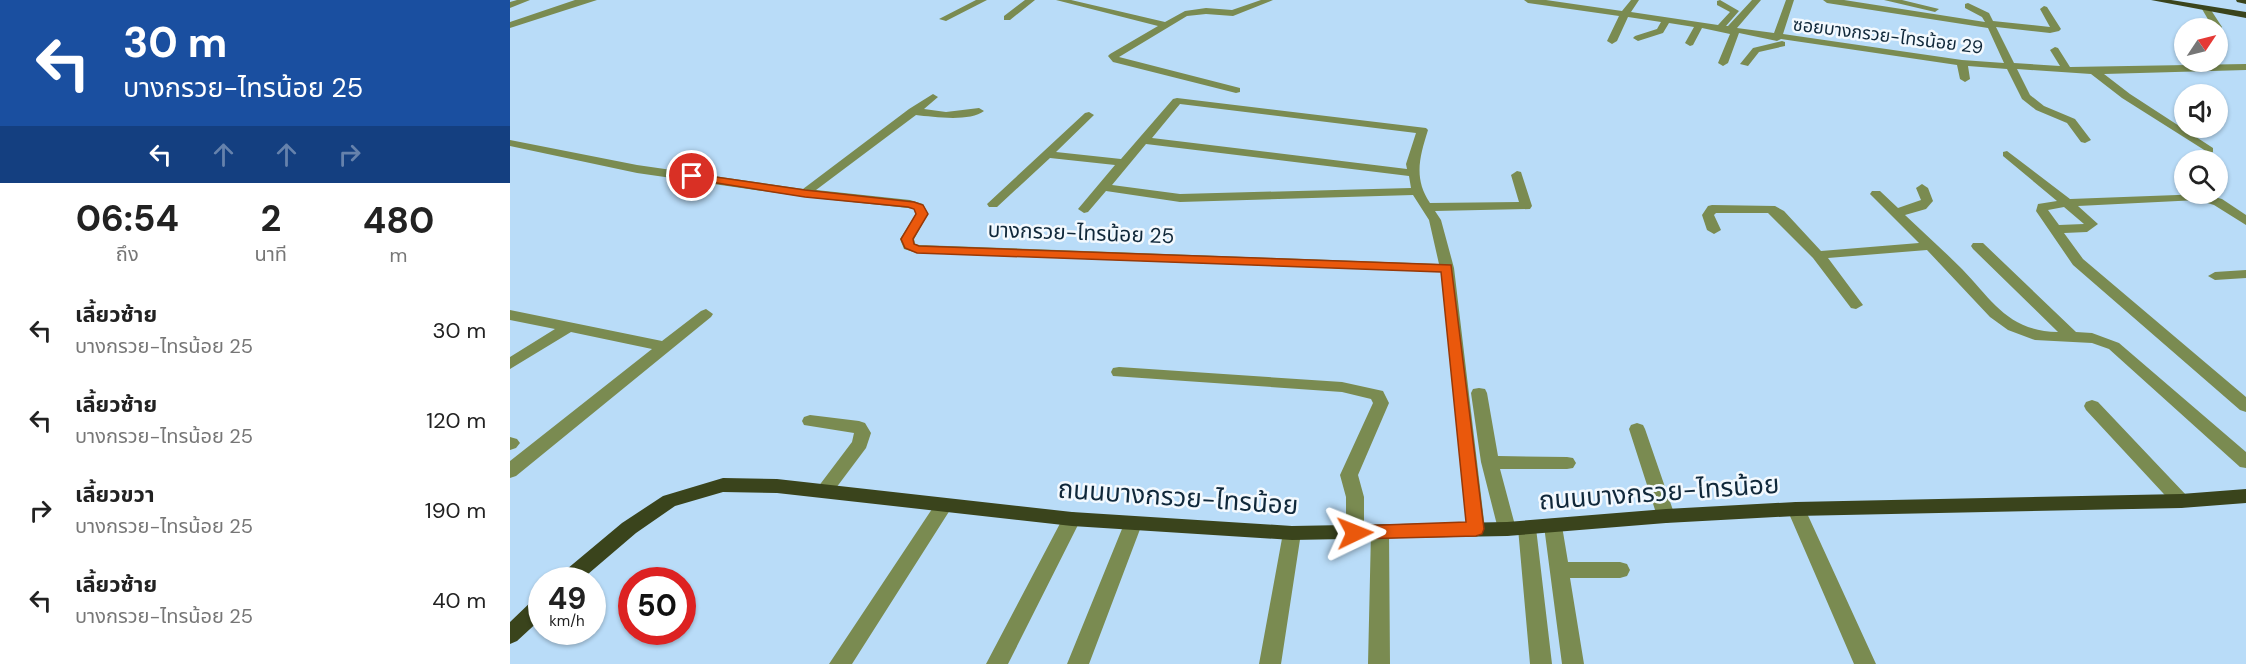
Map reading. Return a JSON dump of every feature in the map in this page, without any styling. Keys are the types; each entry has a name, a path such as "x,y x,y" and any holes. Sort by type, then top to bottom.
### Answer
{"main road":[{"path":"2155,0 2246,15"},
{"path":"2192,0 2246,9"},
{"path":"2240,0 2246,1"},
{"name":"ถนนบางกรวย-ไทรน้อย","path":"583,567 629,528 669,501 723,485 777,486 1072,519 1292,533 1517,528 1666,516 1796,509 2181,501 2246,496"},
{"path":"510,635 528,617"}],"street":[{"path":"510,5 526,0"},
{"path":"510,25 584,0 593,0"},
{"path":"944,19 982,0"},
{"path":"1007,18 1031,0"},
{"path":"1060,0 1166,25"},
{"path":"1235,9 1249,0"},
{"path":"1236,90 1124,63 1113,56 1185,14 1206,11 1233,13 1269,0"},
{"name":"ซอยบางกรวย-ไทรน้อย 29","path":"1534,0 1899,59 2068,71 2246,67"},
{"path":"1612,41 1624,15 1635,0"},
{"path":"1728,31 1757,0"},
{"path":"1744,64 1756,50 1780,45 1790,0"},
{"path":"1827,0 1990,23 2056,29 2044,9"},
{"path":"1888,0 1990,23"},
{"path":"1720,3 1735,11 1728,31 1723,63"},
{"path":"1968,6 1981,11 1990,23 2026,97 2032,104 2071,121 2085,140"},
{"path":"2206,9 2212,18"},
{"path":"1638,38 1660,31 1666,21"},
{"path":"1690,44 1699,26"},
{"path":"2055,50 2068,71"},
{"path":"1962,63 1965,80"},
{"path":"2094,71 2126,96 2209,150"},
{"path":"805,193 933,97"},
{"path":"1084,209 1177,101 1422,130 1412,164 1418,191 1435,220 1447,268 1476,529"},
{"path":"913,111 946,115 979,111"},
{"path":"993,204 1089,115"},
{"path":"1144,140 1414,173"},
{"name":"บางกรวย-ไทรน้อย 25","path":"510,143 637,169 805,193 910,204 919,207 922,214 907,239 909,246 917,249 1447,268"},
{"path":"1047,154 1124,163"},
{"path":"2007,154 2092,224 2091,227 2055,229"},
{"path":"1426,207 1526,206 1517,176"},
{"path":"1103,187 1180,198 1418,191"},
{"path":"1896,213 1922,206 1927,201 1922,188"},
{"path":"1876,194 1957,273 1996,316 2026,333 2043,336 2090,336 2114,346 2246,462"},
{"path":"2246,221 2218,202 2199,196 2069,203 2042,207 2042,212 2067,249 2085,269 2246,406"},
{"path":"1714,230 1708,215 1712,209 1771,209 1779,214 1818,255 1856,305"},
{"path":"1818,255 1929,246"},
{"path":"1978,246 2071,336"},
{"path":"2215,276 2246,274"},
{"path":"510,471 706,314"},
{"path":"510,315 666,347"},
{"path":"510,364 567,327"},
{"path":"1119,372 1342,387 1377,395 1381,403 1349,475 1355,497 1355,533"},
{"path":"1479,393 1490,462 1517,528 1542,664"},
{"path":"2092,406 2181,501"},
{"path":"810,421 859,427 863,433 860,444 824,491"},
{"path":"1637,429 1666,516"},
{"path":"1490,462 1567,463"},
{"path":"840,664 944,504"},
{"path":"1796,509 1865,664"},
{"path":"998,664 1072,519"},
{"path":"1078,664 1133,524"},
{"path":"1553,526 1573,664"},
{"path":"1379,664 1380,532"},
{"path":"1270,664 1292,533"},
{"path":"1561,570 1620,570"}],"route":[{"path":"692,176 805,193 910,204 919,207 922,214 907,239 909,246 917,249 1447,268 1476,529 1355,533"}]}
